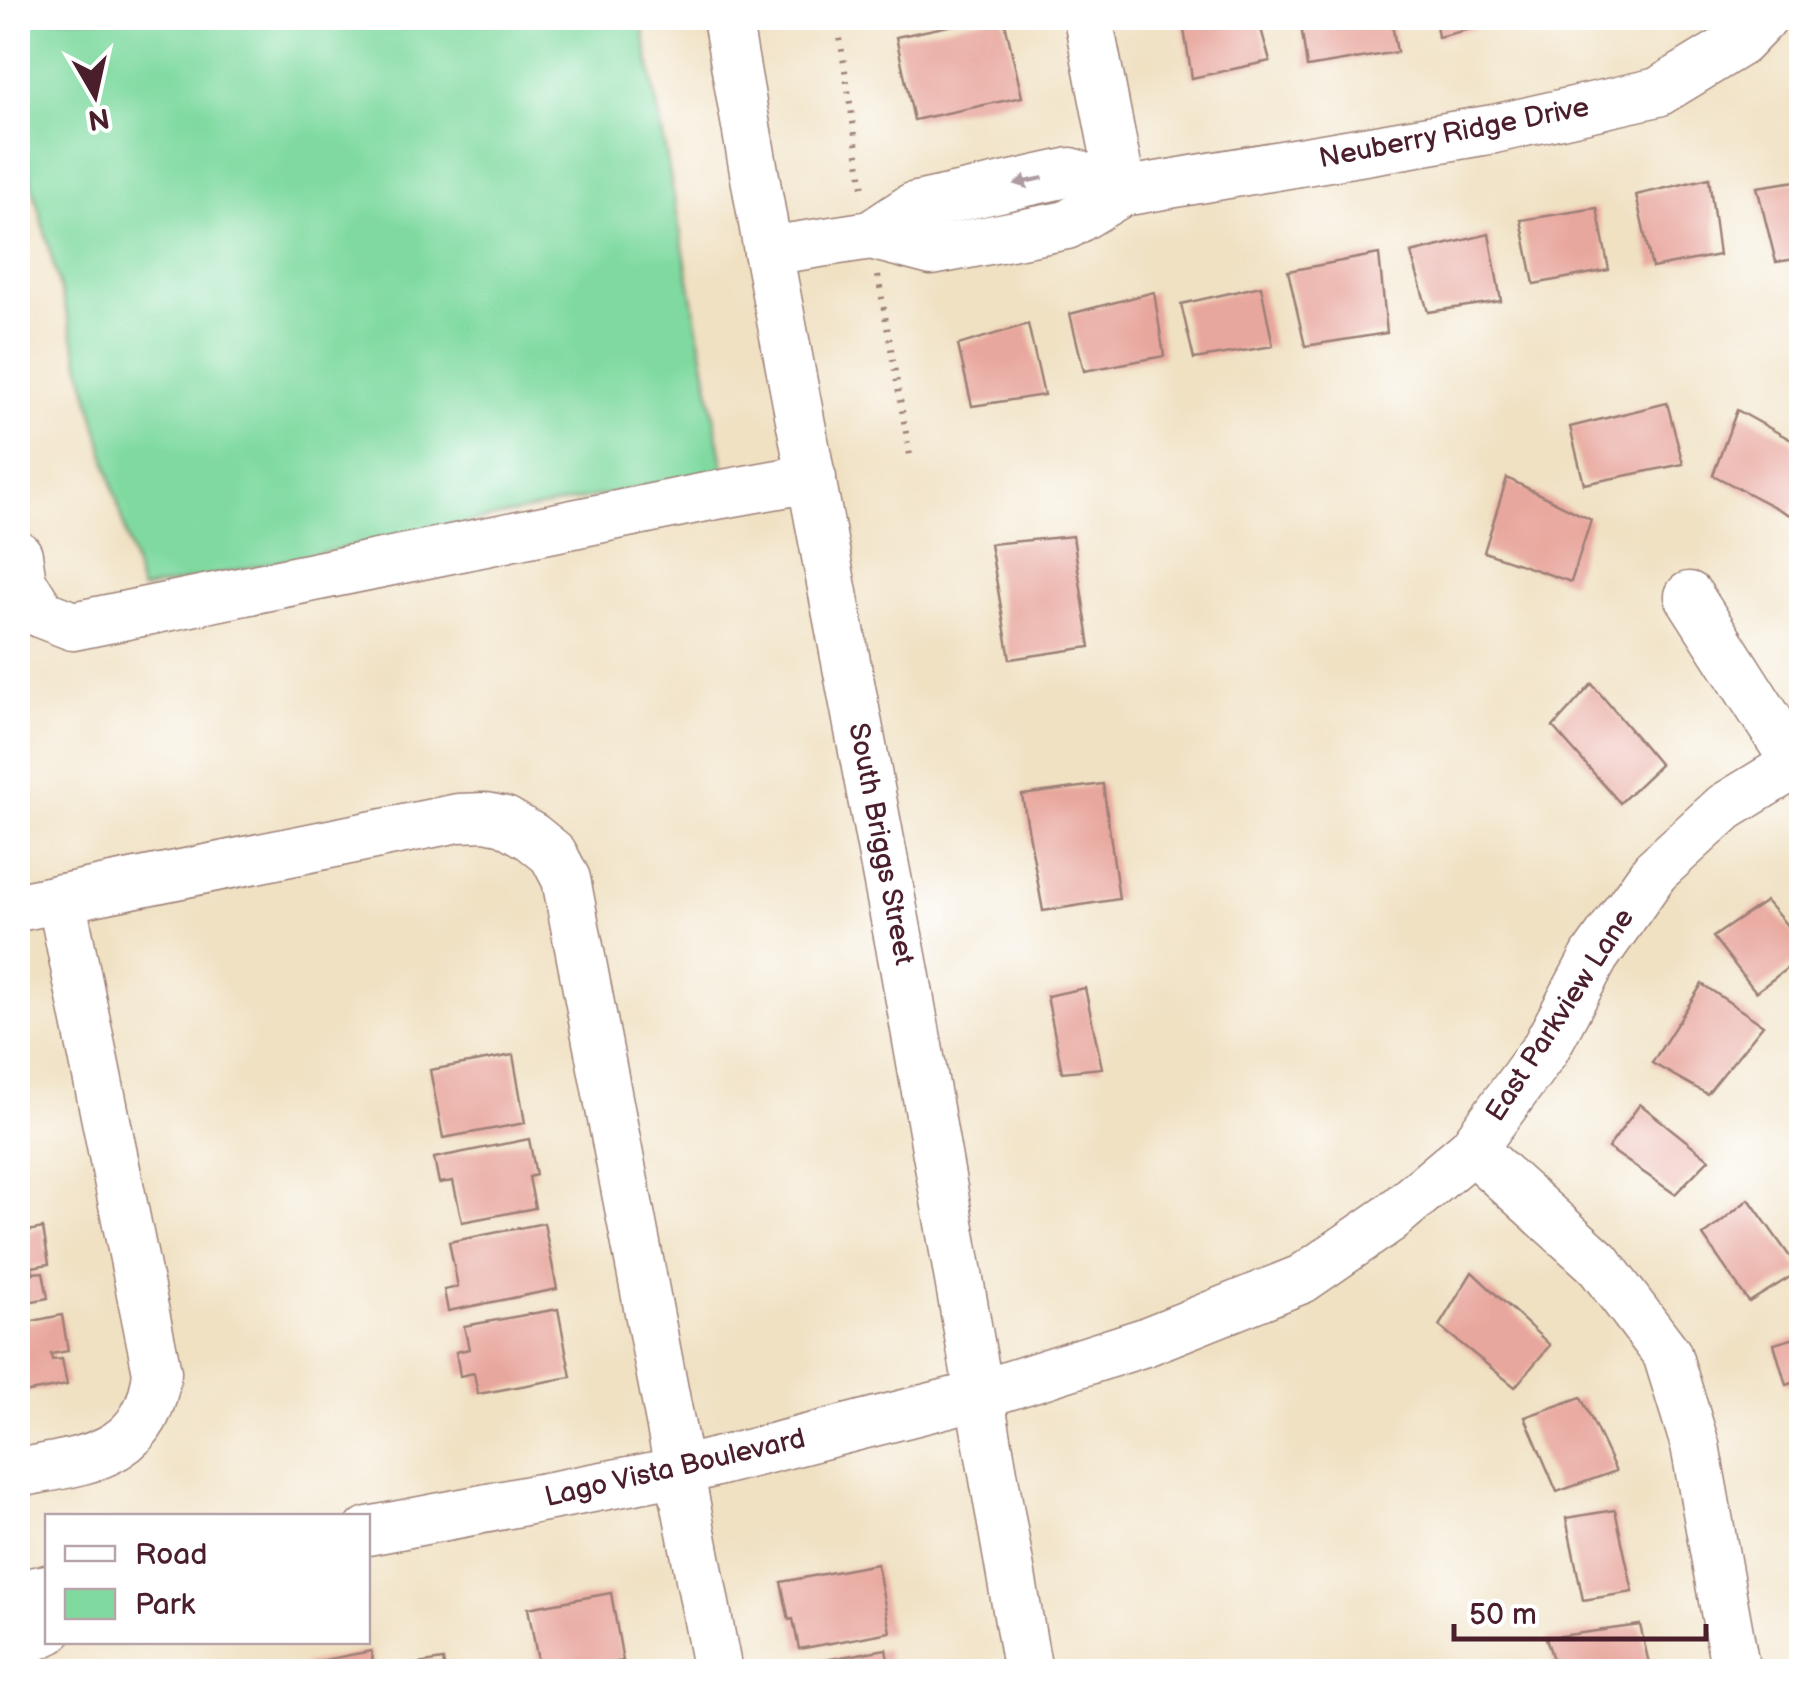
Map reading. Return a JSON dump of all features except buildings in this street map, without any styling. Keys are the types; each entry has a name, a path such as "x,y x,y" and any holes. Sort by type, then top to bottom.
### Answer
{"street":[{"name":"South Briggs Street","path":"728,18 768,251 905,972 1028,1672"},
{"path":"1088,18 1122,192"},
{"name":"Neuberry Ridge Drive","path":"1122,192 1494,129 1658,92 1740,42 1763,18"},
{"path":"768,251 871,235 912,206 1070,172 1122,192"},
{"path":"18,555 22,582 42,614 73,626 812,478"},
{"path":"1689,596 1800,766"},
{"name":"East Parkview Lane","path":"979,1394 1144,1342 1302,1279 1388,1219 1472,1149 1545,1048 1594,956 1655,871 1725,807 1800,766"},
{"path":"18,1473 103,1454 127,1439 146,1413 158,1372 39,902 458,818 486,816 532,836 553,854 566,879 718,1672"},
{"path":"1472,1149 1597,1262 1667,1354 1695,1445 1736,1672"},
{"name":"Lago Vista Boulevard","path":"370,1531 681,1472 979,1394"},
{"path":"18,1594 45,1590"},
{"path":"18,1644 45,1631"}],"path":[{"path":"837,18 911,462"}],"green space":[{"path":"18,18 641,18 724,470 141,590 18,139"}]}
